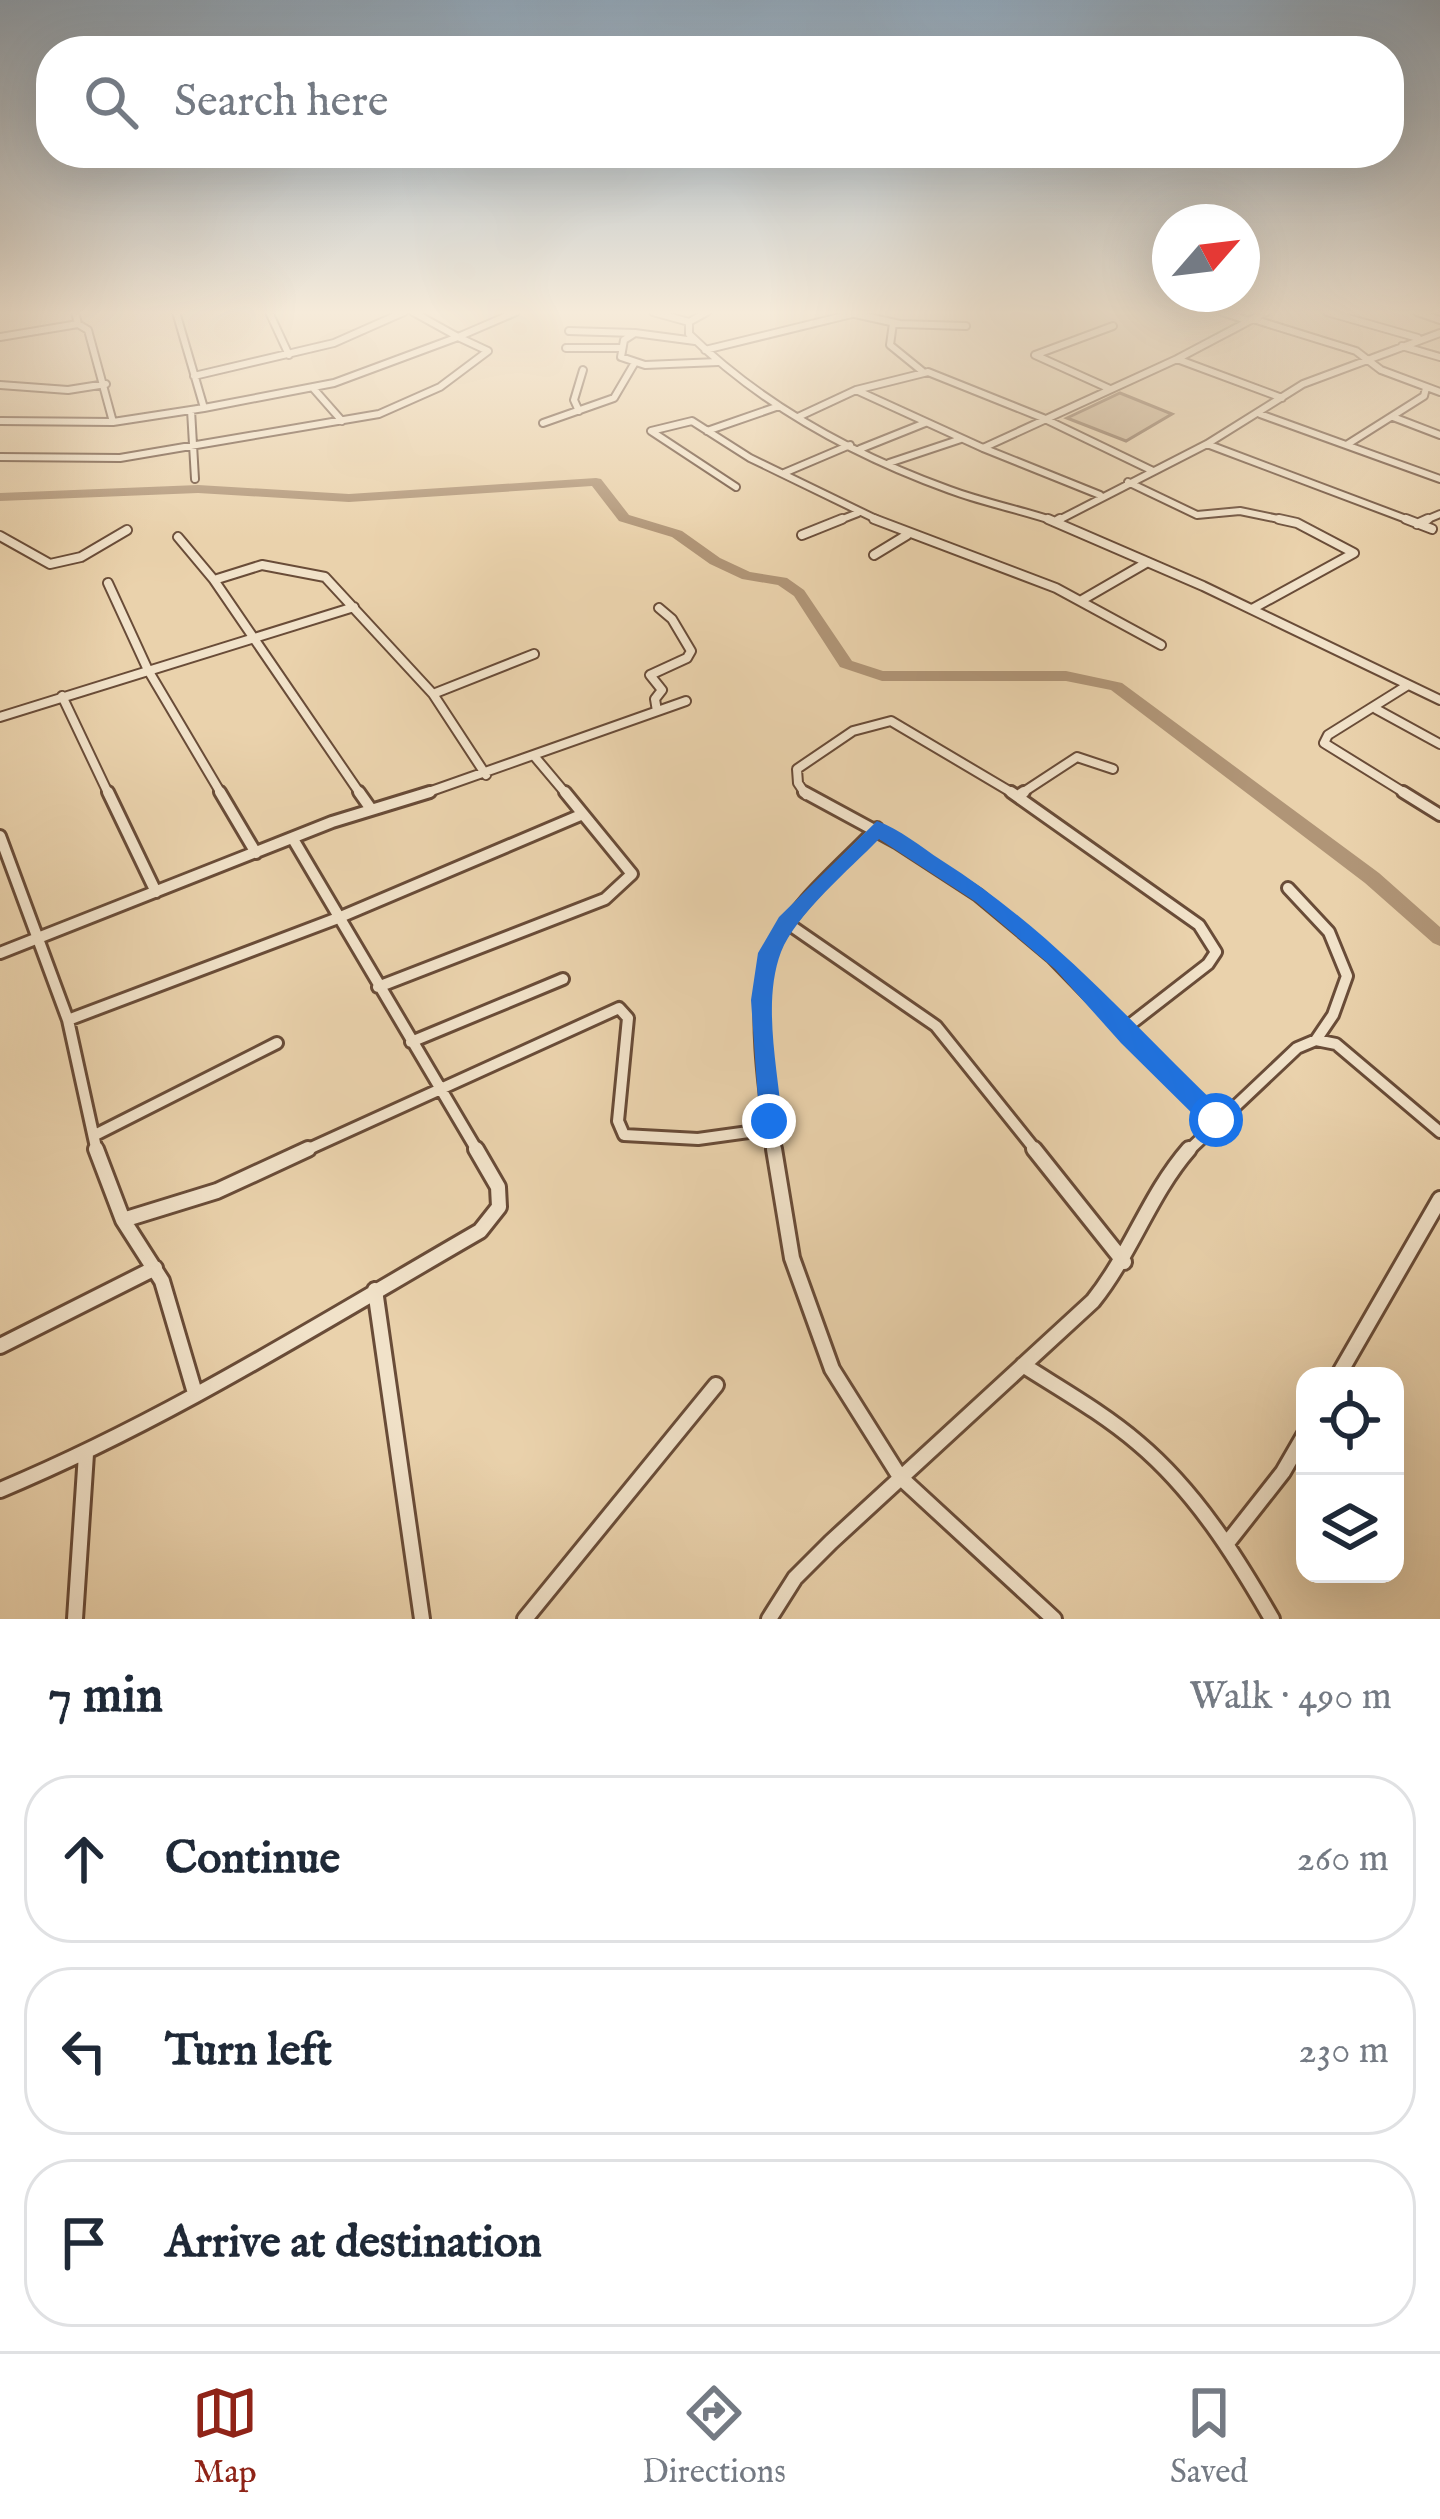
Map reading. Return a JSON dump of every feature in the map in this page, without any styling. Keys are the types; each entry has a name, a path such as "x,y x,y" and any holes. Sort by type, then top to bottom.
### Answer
{"street":[{"path":"23,388 78,388"},
{"path":"107,388 113,422"},
{"path":"198,388 204,408"},
{"path":"0,421 113,422 257,402 313,388 342,422"},
{"path":"0,457 86,461 196,447 342,422 407,405 433,388"},
{"path":"578,388 574,400 579,411"},
{"path":"543,423 618,395 622,388"},
{"path":"753,388 798,417 889,463 986,503 1055,522 1252,609 1440,700"},
{"path":"798,417 864,388"},
{"path":"965,388 1043,418 1153,471"},
{"path":"983,448 1110,388"},
{"path":"1254,388 1282,398"},
{"path":"1055,522 1207,444 1298,388"},
{"path":"1348,444 1424,396 1426,388 1440,392"},
{"path":"856,390 1100,495"},
{"path":"707,430 779,406"},
{"path":"191,410 195,479"},
{"path":"1260,414 1440,479"},
{"path":"1393,417 1440,435"},
{"path":"736,488 651,431 687,420 858,513 1082,600 1161,645"},
{"path":"860,449 926,423"},
{"path":"889,463 961,439"},
{"path":"1207,444 1432,529"},
{"path":"784,473 850,445"},
{"path":"1128,482 1197,515 1240,511 1297,523 1354,553 1252,609"},
{"path":"802,535 858,513"},
{"path":"1417,524 1440,514"},
{"path":"0,536 50,564 60,564 93,552 128,530"},
{"path":"874,556 908,535"},
{"path":"178,537 214,580 371,809"},
{"path":"1082,600 1146,562"},
{"path":"214,580 275,565 325,577 433,694 486,776"},
{"path":"108,583 148,670 256,853"},
{"path":"0,717 354,607"},
{"path":"657,711 662,690 650,675 687,658 691,651 672,619 658,608"},
{"path":"433,694 534,654"},
{"path":"1408,685 1328,735 1324,743 1440,815"},
{"path":"1428,694 1440,687"},
{"path":"62,696 157,892"},
{"path":"0,953 371,809 486,776 686,701"},
{"path":"1376,709 1440,744"},
{"path":"1123,1030 1186,976 1208,964 1216,952 1199,925 1018,796 884,720 820,750 797,770 798,783 807,796 877,828 984,897 1063,963 1123,1030 1216,1120"},
{"path":"1018,796 1077,757 1113,770"},
{"path":"378,987 586,907 620,888 632,874 535,758"},
{"path":"68,1020 338,918 583,814"},
{"path":"877,828 787,923 769,953 762,1000 770,1129 792,1258 832,1369 900,1477 1054,1619"},
{"path":"0,836 68,1020 105,1181 170,1301 195,1393"},
{"path":"0,1490 86,1454 195,1393 479,1231 499,1208 498,1187 293,839"},
{"path":"769,1619 795,1578 1093,1301 1124,1262 1166,1176 1216,1120 1252,1093 1297,1048 1316,1040 1333,1015 1347,976 1329,932 1288,888"},
{"path":"787,923 936,1027 1124,1262"},
{"path":"411,1042 563,979"},
{"path":"123,1220 218,1192 353,1126 440,1092 619,1008 628,1018 618,1121 624,1135 698,1139 770,1129"},
{"path":"1316,1040 1336,1044 1440,1132"},
{"path":"94,1135 277,1043"},
{"path":"1343,1367 1440,1199"},
{"path":"0,1346 155,1268"},
{"path":"375,1290 422,1619"},
{"path":"1023,1365 1118,1426 1178,1480 1228,1542 1272,1619"},
{"path":"525,1619 716,1385"},
{"path":"1228,1542 1296,1450"},
{"path":"75,1619 86,1454"}],"shaded area":[{"path":"1120,393 1172,414 1126,441 1067,418"}],"waterway":[{"path":"0,497 198,489 349,498 596,482 624,518 677,534 715,561 747,576 782,581 799,593 846,664 882,676 1066,676 1116,686 1372,878 1440,938"}],"route":[{"path":"769,1121 762,1000 769,953 787,923 877,828 984,897 1063,963 1129,1036 1216,1120"}]}
